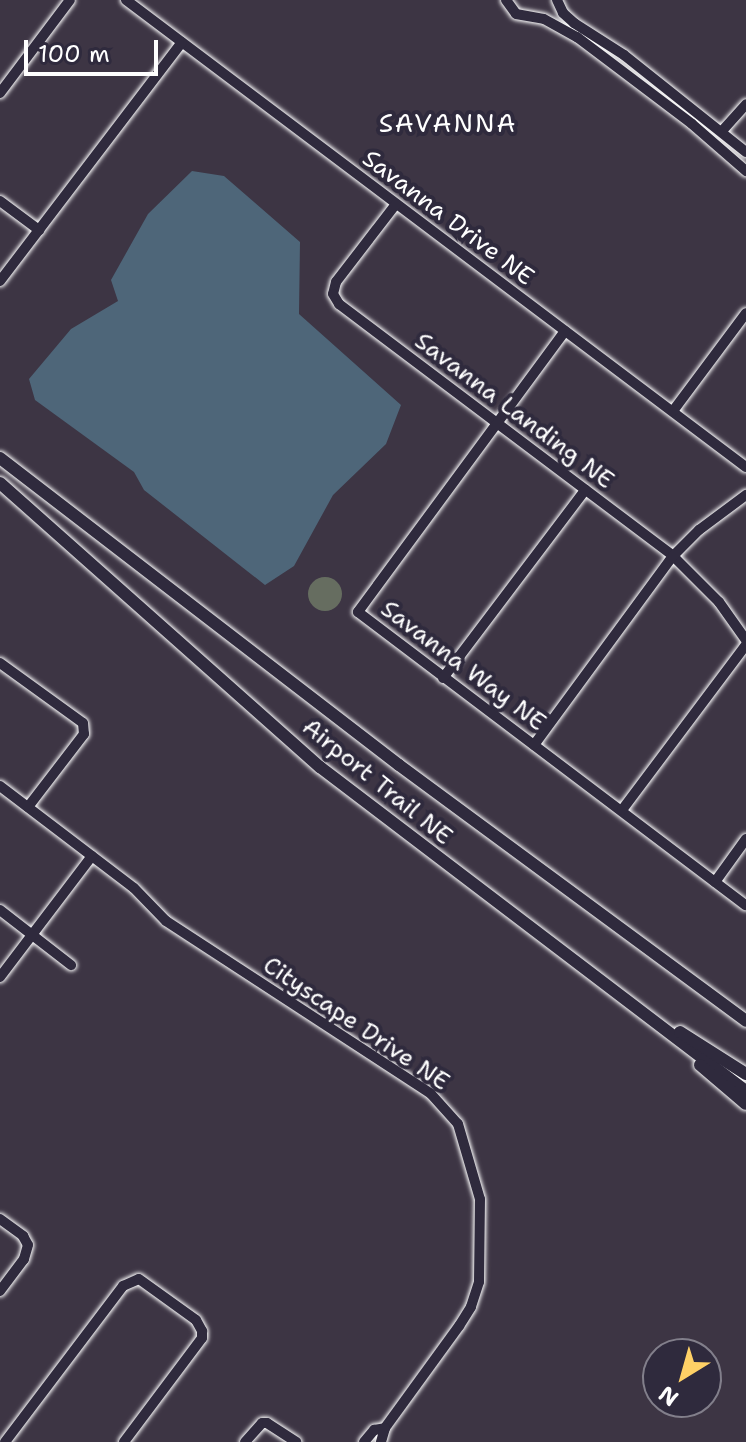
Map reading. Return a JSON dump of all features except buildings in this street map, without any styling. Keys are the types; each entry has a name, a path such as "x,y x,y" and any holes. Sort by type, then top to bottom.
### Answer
{"main road":[{"name":"Airport Trail NE","path":"0,458 399,765 746,1021"},
{"name":"Airport Trail NE","path":"0,483 320,767 746,1091"},
{"path":"606,985 746,1074"},
{"path":"606,985 746,1104"}],"street":[{"path":"0,93 70,0"},
{"name":"Savanna Drive NE","path":"126,0 746,467"},
{"path":"506,0 516,14 559,25 577,37 692,124 746,171"},
{"path":"533,19 546,14 556,0 563,13 574,23 624,55 746,152"},
{"path":"0,281 182,42"},
{"path":"722,131 746,104"},
{"path":"0,201 39,230"},
{"name":"Savanna Landing NE","path":"396,204 336,282 333,294 339,304 673,556 719,602 746,642"},
{"path":"673,411 746,313"},
{"name":"Savanna Way NE","path":"565,331 358,612 746,905"},
{"path":"443,678 585,490"},
{"path":"534,745 673,556 699,530 746,495"},
{"path":"622,810 746,642"},
{"path":"0,663 83,723 84,734 28,807"},
{"name":"Cityscape Drive NE","path":"0,786 134,888 182,933 431,1094 458,1124 467,1144 480,1199 479,1282 471,1307 385,1428 381,1442"},
{"path":"715,882 746,839"},
{"path":"0,977 92,856"},
{"path":"0,910 71,965"},
{"path":"0,1219 23,1236 28,1245 24,1259 0,1291"},
{"path":"5,1442 123,1286 139,1279 196,1320 202,1338 124,1442"},
{"path":"245,1442 262,1423 273,1426 296,1442"},
{"name":"Cityscape Drive NE","path":"364,1442 374,1430 385,1428"}],"green space":[{"path":"325,577 337,582 342,594 337,606 325,611 313,606 308,594 313,582"}],"water":[{"path":"192,171 224,176 300,242 299,314 401,405 386,444 333,495 294,566 265,585 144,490 134,472 35,400 29,379 71,329 118,301 111,280 148,214"}],"district":[{"name":"SAVANNA","path":"448,123"}]}
